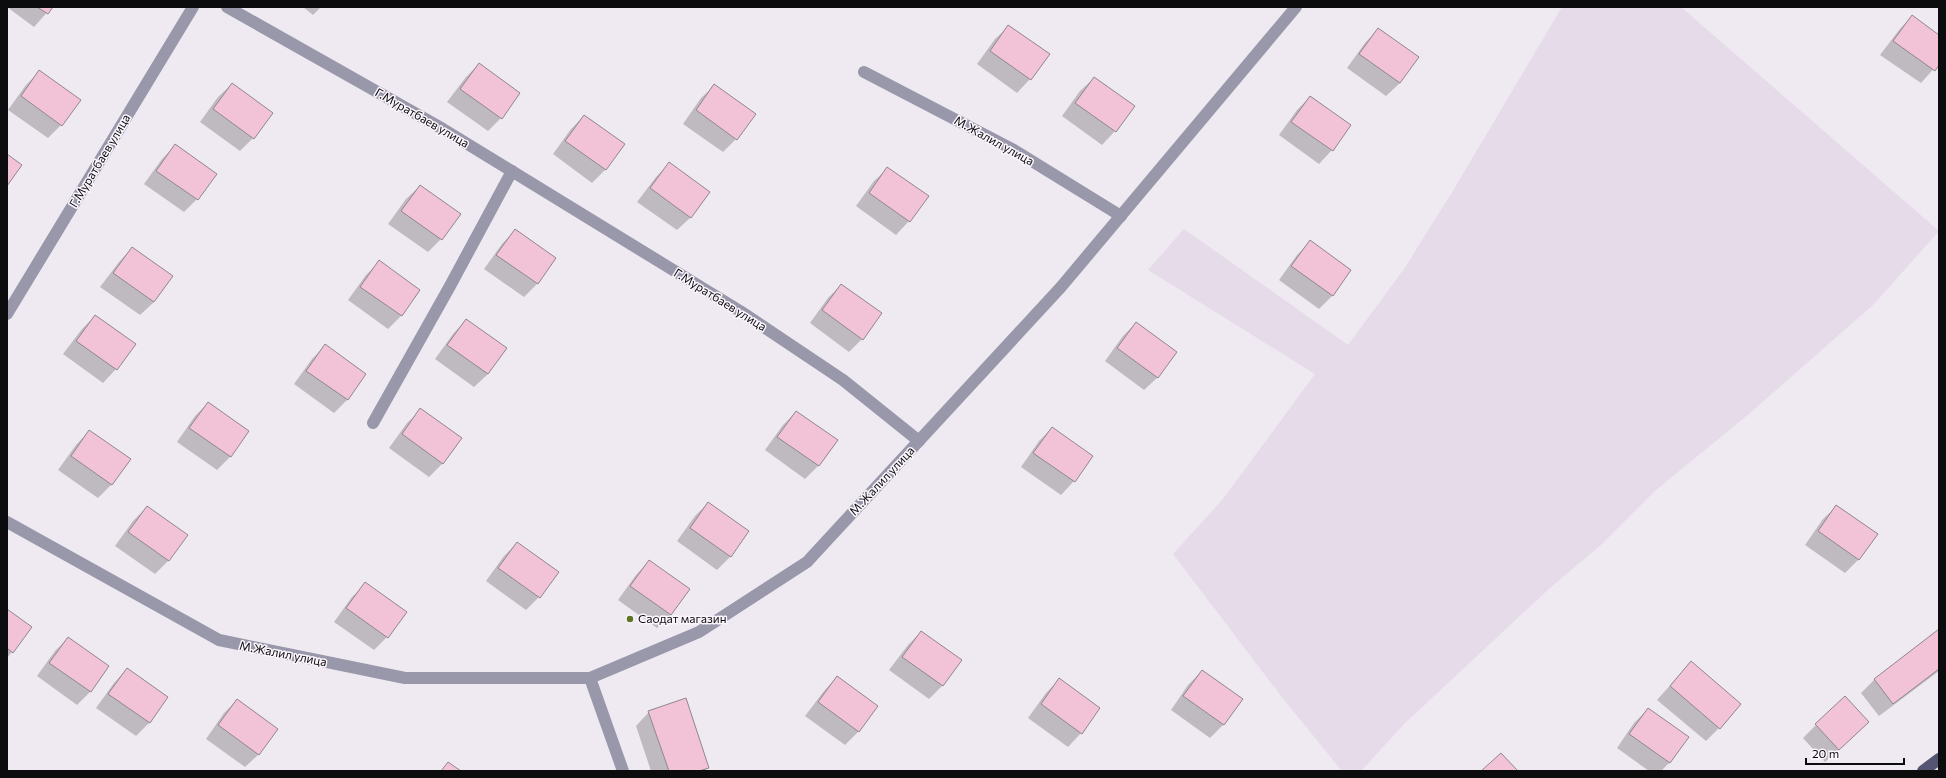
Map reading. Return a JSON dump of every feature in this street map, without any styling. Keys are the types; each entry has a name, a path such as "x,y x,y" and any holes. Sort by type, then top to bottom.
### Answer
{"main road":[{"path":"1923,771 1939,759"}],"street":[{"name":"Г.Муратбаев улица","path":"7,314 193,7"},
{"name":"Г.Муратбаев улица","path":"227,7 443,129 740,311 844,380 919,441"},
{"name":"М.Жалил улица","path":"7,522 219,640 405,678 590,678 699,632 808,562 1061,287 1296,7"},
{"name":"М.Жалил улица","path":"864,72 1014,150 1121,216"},
{"path":"372,422 450,286 512,171"},
{"path":"590,678 623,771"}],"shaded area":[{"path":"1562,7 1681,7 1939,231 1874,304 1750,413 1656,490 1602,544 1551,587 1404,724 1361,771 1342,771 1281,696 1173,554 1223,499 1315,374 1148,270 1184,229 1348,345 1404,269 1454,189"}],"building":[{"path":"37,7 53,7 48,14"},
{"path":"1912,15 1939,35 1939,65 1935,71 1893,41"},
{"path":"1008,25 1050,54 1031,80 990,51"},
{"path":"1378,28 1419,57 1400,83 1359,54"},
{"path":"479,63 520,93 502,119 460,89"},
{"path":"39,70 81,100 62,126 21,96"},
{"path":"1094,77 1135,106 1116,132 1075,103"},
{"path":"232,83 273,113 254,139 213,109"},
{"path":"714,84 756,114 737,140 696,110"},
{"path":"1310,96 1351,125 1333,151 1291,122"},
{"path":"584,115 625,144 606,170 565,141"},
{"path":"175,144 217,174 198,200 156,171"},
{"path":"7,154 22,165 7,186"},
{"path":"669,162 710,192 691,218 650,188"},
{"path":"887,167 929,196 910,222 869,193"},
{"path":"420,185 461,214 442,240 401,211"},
{"path":"515,229 556,258 538,284 496,255"},
{"path":"1310,240 1351,270 1333,296 1291,266"},
{"path":"132,247 173,276 154,302 113,273"},
{"path":"379,260 420,290 402,316 360,287"},
{"path":"841,284 882,313 863,340 822,310"},
{"path":"95,315 136,344 117,370 76,341"},
{"path":"466,319 507,348 488,374 447,345"},
{"path":"1136,322 1177,352 1158,378 1117,348"},
{"path":"325,344 366,374 348,400 306,371"},
{"path":"208,402 249,431 231,457 189,428"},
{"path":"420,408 462,438 443,464 402,434"},
{"path":"796,411 838,440 819,466 777,437"},
{"path":"1052,427 1093,456 1075,482 1033,453"},
{"path":"89,430 131,459 112,485 71,456"},
{"path":"708,502 749,531 731,557 690,528"},
{"path":"1836,505 1878,534 1859,560 1818,531"},
{"path":"147,506 188,535 169,561 128,532"},
{"path":"517,542 559,572 540,598 498,568"},
{"path":"649,560 690,589 671,615 630,586"},
{"path":"365,582 407,612 388,638 346,608"},
{"path":"7,609 32,627 13,653 7,648"},
{"path":"1939,629 1939,669 1893,704 1874,679"},
{"path":"921,631 962,660 943,686 902,657"},
{"path":"68,637 109,666 91,692 49,663"},
{"path":"1691,661 1741,704 1720,729 1670,686"},
{"path":"127,668 168,697 150,723 108,694"},
{"path":"1202,670 1243,699 1224,725 1183,696"},
{"path":"837,676 878,706 859,732 818,702"},
{"path":"1059,678 1100,708 1082,734 1041,704"},
{"path":"1845,696 1869,722 1839,750 1815,724"},
{"path":"686,698 709,768 699,771 669,771 648,711"},
{"path":"237,699 278,729 259,755 218,725"},
{"path":"1648,708 1689,737 1670,763 1629,734"},
{"path":"1501,753 1518,771 1481,771"},
{"path":"448,762 461,771 441,771"}],"place":[{"name":"Саодат магазин","path":"630,619"}]}
